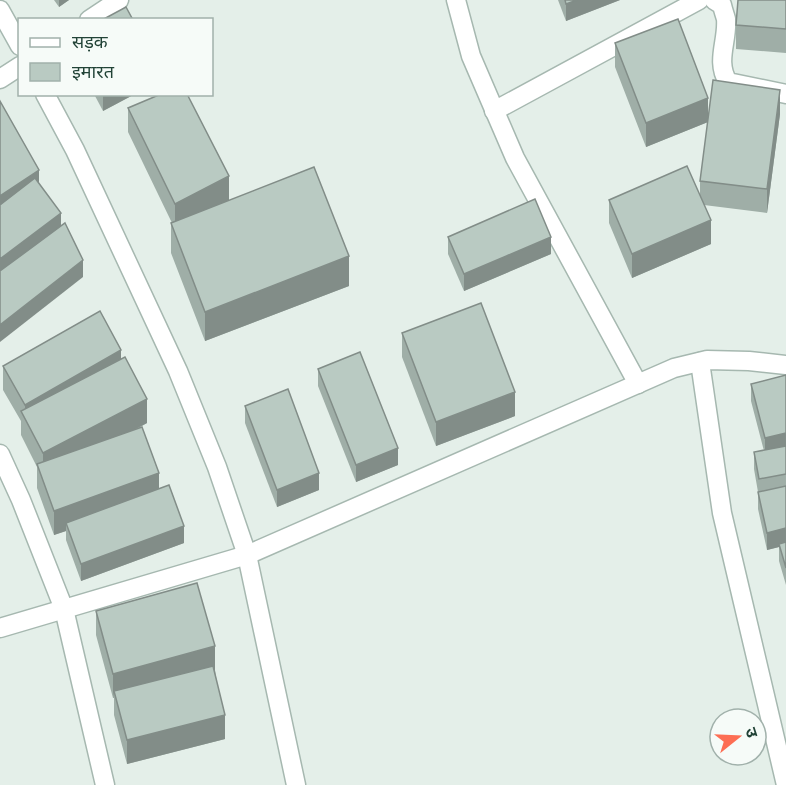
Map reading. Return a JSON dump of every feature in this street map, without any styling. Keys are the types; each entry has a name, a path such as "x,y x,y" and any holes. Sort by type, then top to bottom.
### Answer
{"street":[{"path":"92,18 119,0"},
{"path":"456,0 471,56 515,158 638,384"},
{"path":"494,111 699,0"},
{"path":"714,0 722,5 726,20 721,61 722,72 728,82 786,94"},
{"path":"0,10 18,42"},
{"path":"0,79 18,67"},
{"path":"46,96 75,150 178,371 217,467 247,555 296,785"},
{"path":"0,628 247,555 674,368 707,360 786,365"},
{"path":"700,362 722,513 786,785"},
{"path":"0,454 21,500 64,609 105,785"}],"building":[{"path":"565,0 577,0 566,4"},
{"path":"738,0 786,0 786,29 736,25"},
{"path":"126,7 132,18 106,18"},
{"path":"678,19 708,98 646,123 615,43"},
{"path":"713,80 780,90 767,189 700,181"},
{"path":"156,96 188,96 229,176 175,204 128,108"},
{"path":"0,101 39,170 0,196"},
{"path":"687,166 711,220 632,254 609,200"},
{"path":"314,167 349,256 205,312 171,223"},
{"path":"35,178 61,213 0,259 0,205"},
{"path":"535,199 551,237 464,274 448,237"},
{"path":"65,223 83,260 0,325 0,271"},
{"path":"481,303 515,392 436,422 402,333"},
{"path":"100,311 121,350 25,405 3,366"},
{"path":"360,352 398,448 356,465 318,369"},
{"path":"125,357 147,399 43,453 21,411"},
{"path":"786,375 786,433 765,438 751,384"},
{"path":"288,389 319,473 277,490 245,406"},
{"path":"142,427 159,473 54,511 37,464"},
{"path":"786,446 786,474 759,479 754,452"},
{"path":"169,485 184,526 81,564 66,523"},
{"path":"786,486 786,528 767,533 758,492"},
{"path":"786,542 786,568 779,544"},
{"path":"197,583 215,646 113,674 96,611"},
{"path":"213,666 225,715 127,740 114,691"}]}
